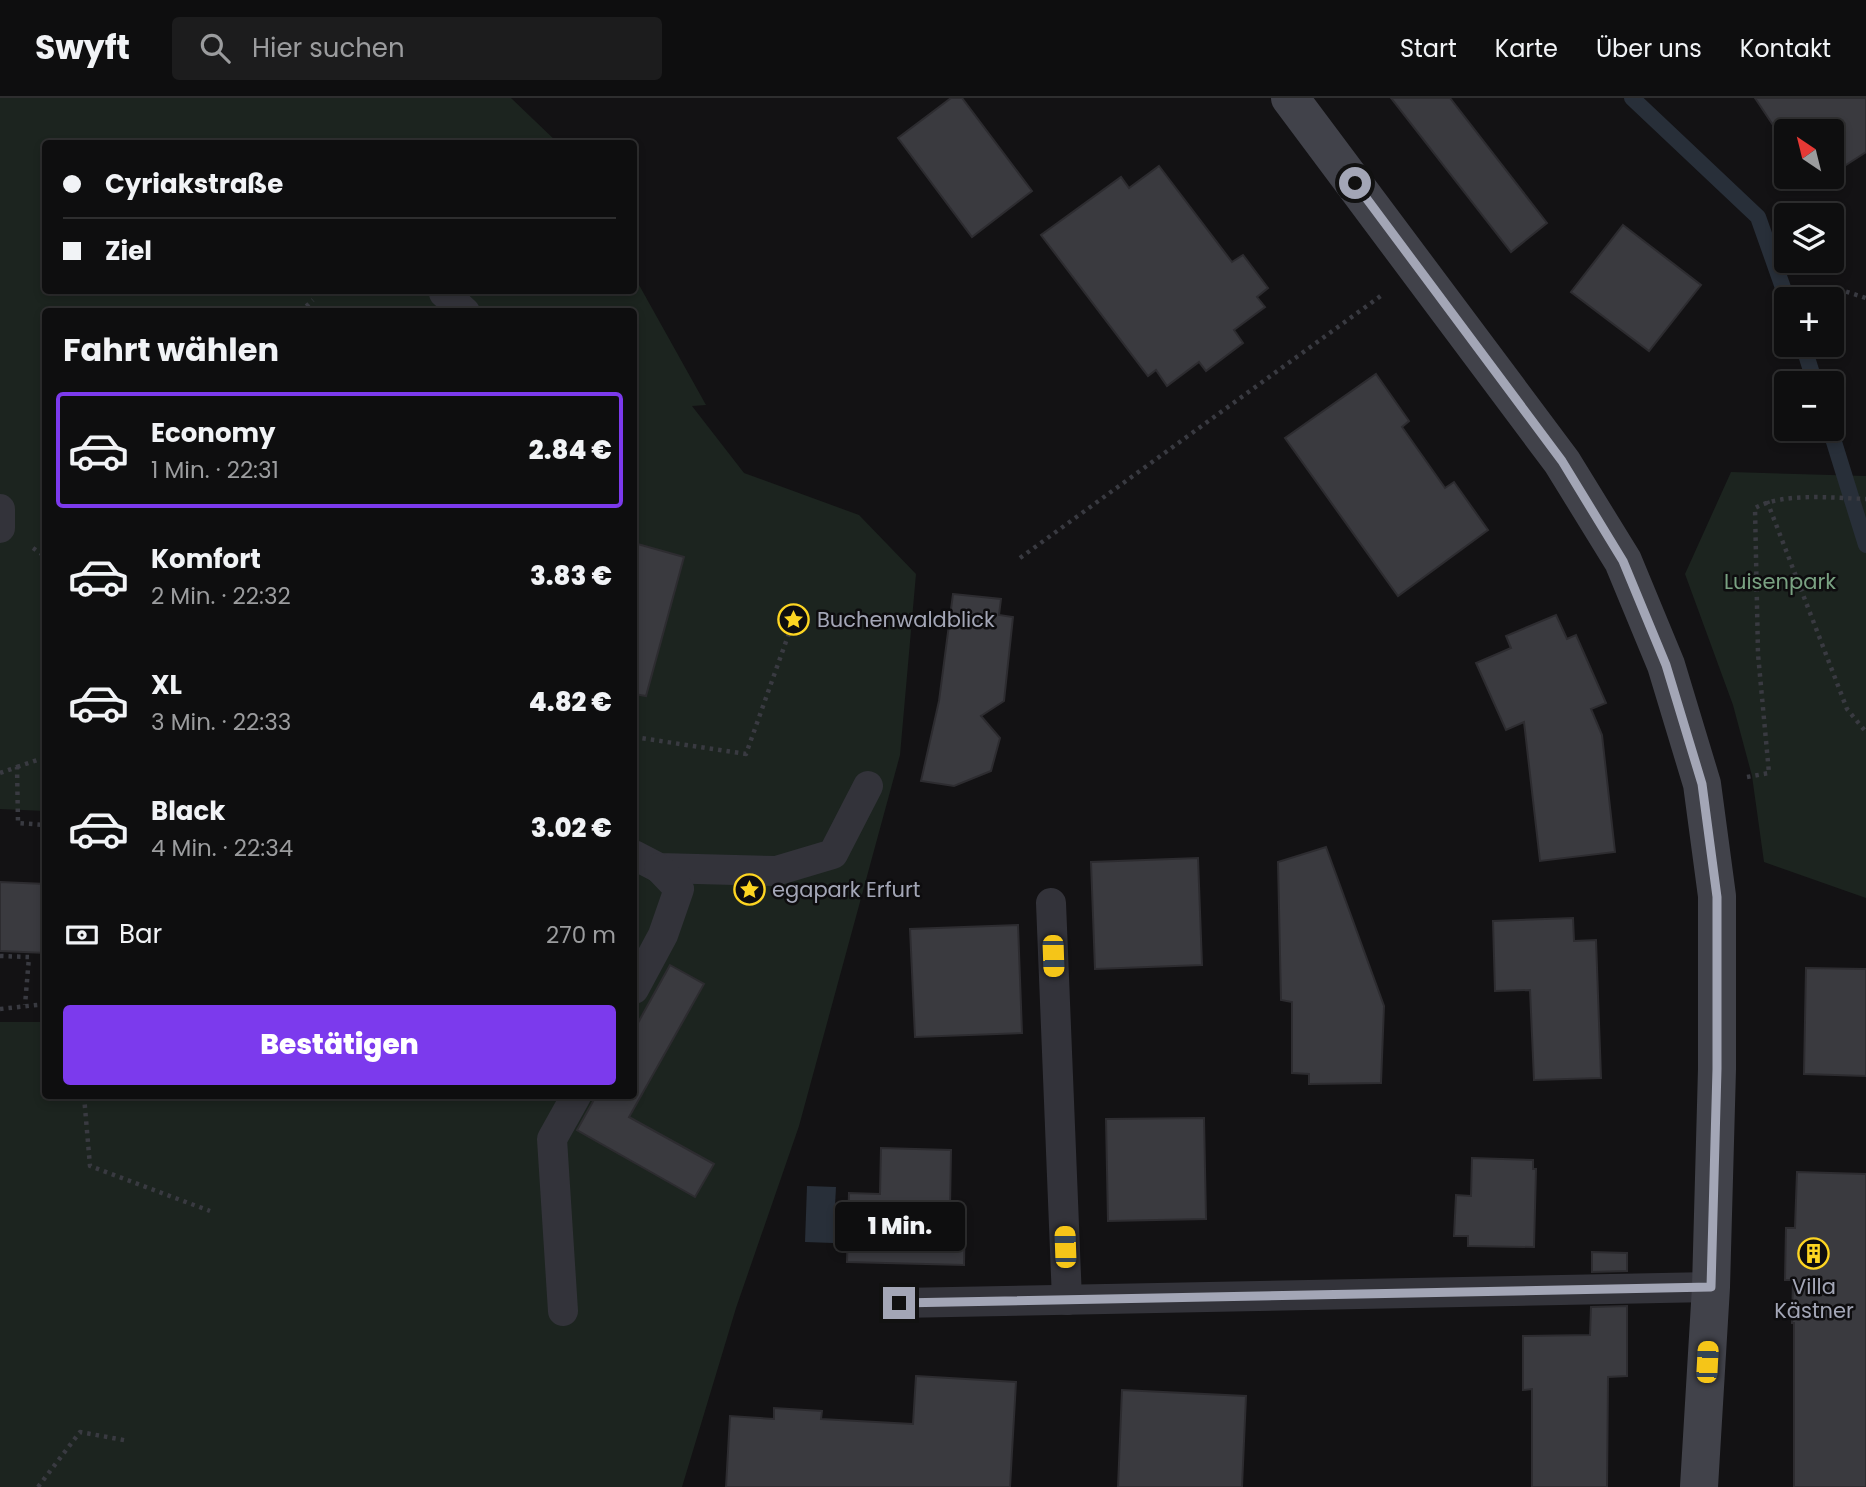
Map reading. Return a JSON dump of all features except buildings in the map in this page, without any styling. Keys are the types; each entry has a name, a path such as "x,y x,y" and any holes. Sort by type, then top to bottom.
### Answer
{"street":[{"path":"1290,98 1562,461 1623,561 1666,665 1702,784 1717,897 1717,1069 1711,1287 1699,1487"}],"lane":[{"path":"0,509 0,528"},
{"path":"646,862 776,871 832,853 867,786"},
{"path":"637,983 663,935 679,889 646,862"},
{"path":"1051,903 1068,1300"},
{"path":"563,1311 552,1139 574,1099"},
{"path":"899,1303 1711,1287"}],"path":[{"path":"1020,558 1419,268"},
{"path":"1844,291 1866,298"},
{"path":"304,308 313,300"},
{"path":"1702,784 1769,773 1758,654 1755,508 1767,501 1822,497 1866,499"},
{"path":"1767,501 1847,709 1866,732"},
{"path":"637,737 746,754 794,619"},
{"path":"0,773 42,758"},
{"path":"17,767 18,823 42,825"},
{"path":"0,956 29,957 25,1005"},
{"path":"0,1009 42,1004"},
{"path":"84,1099 90,1166 210,1211"},
{"path":"38,1487 80,1432 129,1440"}],"green space":[{"name":"egapark Erfurt","path":"0,98 511,98 555,140 42,140 42,294 637,294 637,281 706,405 692,406 744,473 859,515 916,574 900,755 799,1126 736,1308 682,1487 0,1487 0,1022 42,1022 42,1099 637,1099 637,308 42,308 42,811 0,809"},
{"name":"Luisenpark","path":"1731,472 1866,476 1866,898 1764,862 1752,776 1733,705 1685,574"}],"shaded area":[{"path":"807,1186 836,1187 833,1243 805,1242"}],"waterway":[{"path":"1632,98 1758,217 1783,287"},
{"path":"1807,357 1811,371"},
{"path":"1834,441 1866,545"}],"place":[{"name":"Buchenwaldblick","path":"794,619"},
{"name":"egapark Erfurt","path":"749,889"},
{"name":"Villa Kästner","path":"1814,1254"}],"route":[{"path":"899,1303 1711,1287 1717,1069 1717,897 1702,784 1666,665 1623,561 1562,461 1355,183"}]}
